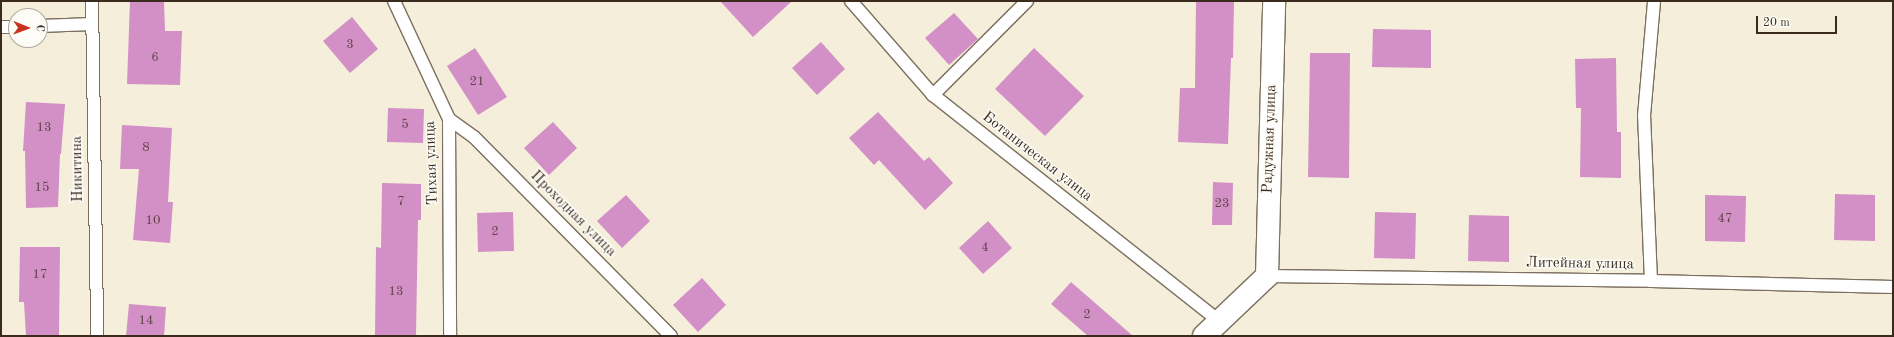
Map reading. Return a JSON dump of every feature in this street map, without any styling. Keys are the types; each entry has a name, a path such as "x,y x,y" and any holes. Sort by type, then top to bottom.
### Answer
{"street":[{"name":"Радужная улица","path":"1267,276 1274,1"},
{"path":"1204,336 1218,320 1267,276"}],"lane":[{"name":"Никитина","path":"92,1 97,336"},
{"name":"Тихая улица","path":"394,1 449,119 450,336"},
{"name":"Ботаническая улица","path":"851,1 933,95 1218,320"},
{"path":"933,95 1027,1"},
{"path":"1651,281 1644,116 1654,1"},
{"path":"48,26 92,24"},
{"name":"Проходная улица","path":"449,119 474,136 671,336"},
{"name":"Литейная улица","path":"1267,276 1651,281 1893,287"}],"building":[{"path":"130,1 164,1 165,31 182,31 180,85 127,84"},
{"path":"720,1 792,1 753,37"},
{"path":"1196,1 1234,1 1233,58 1231,58 1228,144 1178,142 1180,88 1195,88"},
{"path":"954,13 978,39 949,65 925,38"},
{"path":"352,17 378,49 350,73 323,41"},
{"path":"1373,29 1431,30 1431,68 1372,67"},
{"path":"821,42 845,69 817,95 792,68"},
{"path":"475,48 507,97 478,115 447,66"},
{"path":"1034,48 1084,96 1045,136 995,89"},
{"path":"1310,53 1350,53 1349,178 1308,177"},
{"path":"1616,58 1617,132 1621,132 1621,178 1580,177 1581,108 1576,108 1575,59"},
{"path":"26,102 65,104 60,154 58,207 26,208 25,151 23,151"},
{"path":"388,108 424,109 423,143 387,142"},
{"path":"878,112 924,161 929,157 953,183 925,210 879,160 874,165 849,138"},
{"path":"553,122 577,148 549,175 524,148"},
{"path":"122,125 172,128 168,202 173,202 170,243 133,240 139,169 120,169"},
{"path":"1213,182 1233,183 1232,225 1212,225"},
{"path":"382,183 421,184 421,220 418,220 416,336 375,336 376,247 381,248"},
{"path":"1835,194 1875,195 1875,241 1834,240"},
{"path":"626,195 650,221 622,248 597,221"},
{"path":"1705,195 1746,196 1745,242 1705,241"},
{"path":"513,212 514,251 478,252 477,213"},
{"path":"1375,212 1416,213 1415,259 1374,258"},
{"path":"1469,215 1509,216 1509,262 1468,261"},
{"path":"988,221 1012,248 983,274 959,248"},
{"path":"20,247 60,247 59,336 26,336 24,302 19,302"},
{"path":"702,278 726,305 698,332 673,305"},
{"path":"1071,282 1133,336 1088,336 1051,304"},
{"path":"129,304 166,307 164,336 126,336"}]}
